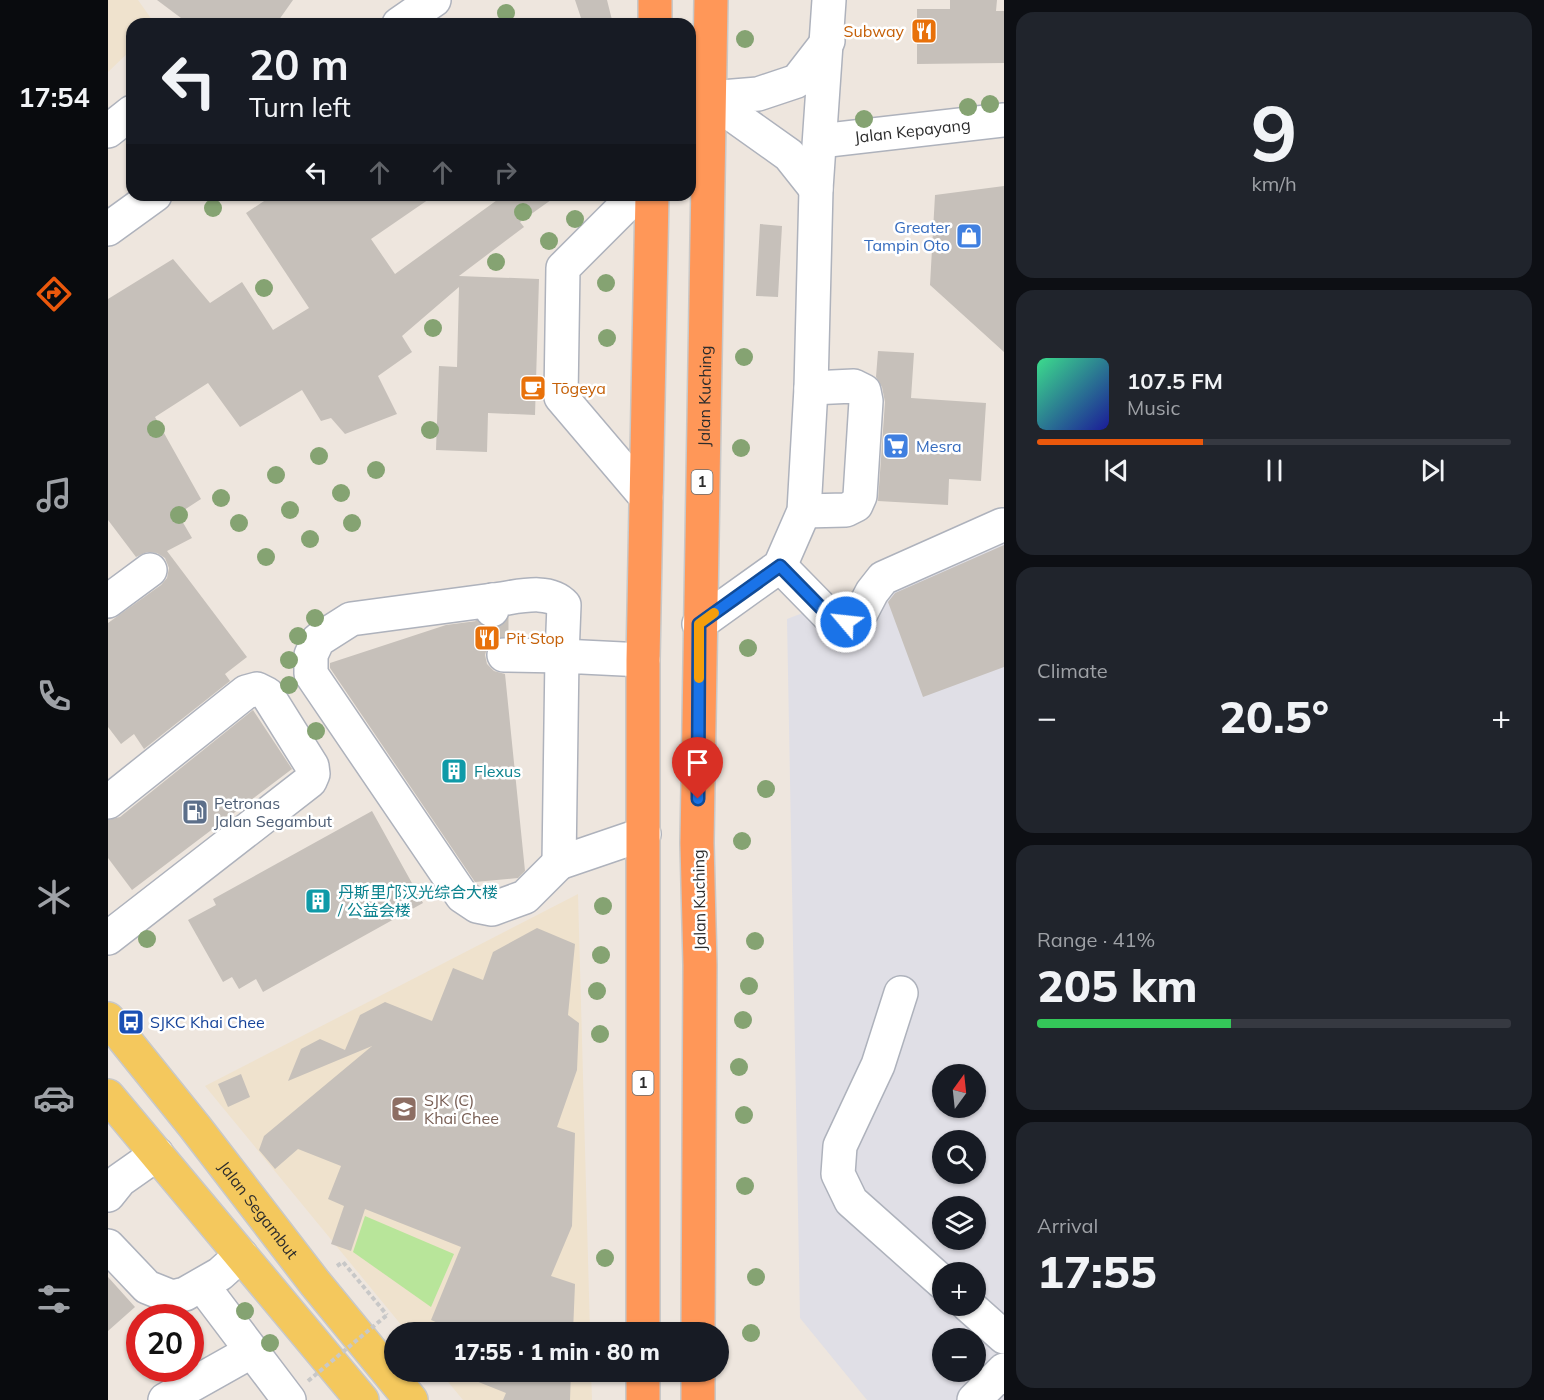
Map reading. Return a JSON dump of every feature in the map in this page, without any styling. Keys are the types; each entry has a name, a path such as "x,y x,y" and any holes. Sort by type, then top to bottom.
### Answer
{"highway":[{"path":"655,0 655,18"},
{"name":"Jalan Kuching","path":"698,1322 699,624 711,0"},
{"name":"1","path":"643,1322 643,660 652,201"},
{"path":"643,1382 643,1400"},
{"path":"698,1382 698,1400"}],"main road":[{"name":"Jalan Segambut","path":"108,1019 195,1126 315,1283 411,1400"},
{"path":"108,1096 362,1400"}],"street":[{"path":"408,18 434,0"},
{"path":"699,624 780,566 804,511 811,388 816,189 829,0"},
{"path":"709,98 758,94 797,81 828,40"},
{"path":"709,98 789,155 816,189"},
{"path":"108,131 126,117"},
{"name":"Jalan Kepayang","path":"820,141 1004,120"},
{"path":"108,229 147,201"},
{"path":"630,201 563,268 561,397 646,497"},
{"path":"804,511 846,510 856,505 860,496 866,400 864,391 854,386 811,388"},
{"path":"780,566 831,618 846,622 861,613 872,592 883,578 1002,525"},
{"path":"108,601 150,570"},
{"path":"559,863 564,605 558,598 547,595 492,605 351,619 318,640 311,655 311,675 462,896 477,906 492,909 525,897 559,863 644,834"},
{"path":"504,655 643,660"},
{"path":"108,802 246,692 257,689 267,694 312,766 313,774 310,781 109,934"},
{"path":"901,993 878,1065 840,1146 838,1174 851,1201 932,1273"},
{"path":"108,1195 120,1179 157,1154"},
{"path":"108,1246 147,1287 172,1298 185,1294 220,1274 241,1255"},
{"path":"202,1285 252,1351 299,1391"},
{"path":"981,1316 1004,1336"},
{"path":"165,1400 252,1351"},
{"path":"974,1400 1004,1370"}],"path":[{"path":"299,1391 387,1315 343,1262"}],"shaded area":[{"path":"108,0 138,0 151,18 126,18 126,55 108,72"},
{"path":"1004,536 1004,1400 867,1400 800,1318 787,619"},
{"name":"SJK (C) Khai Chee","path":"578,894 590,1322 399,1322 205,1086"},
{"path":"448,1382 591,1382 592,1400 463,1400"}],"green space":[{"path":"365,1216 454,1254 431,1307 353,1252"}],"building":[{"path":"157,0 293,0 280,18 181,18"},
{"path":"575,0 607,0 612,18 581,18"},
{"path":"950,0 997,0 996,11 1004,11 1004,63 917,64 917,9 950,9"},
{"path":"1004,186 1004,352 930,285 935,195"},
{"path":"264,201 426,201 371,239 395,274 496,201 550,201 520,222 524,227 459,276 539,279 535,415 488,413 487,452 436,450 439,366 457,367 459,287 402,336 412,352 378,376 397,414 345,434 331,418 321,421 302,390 240,427 208,383 155,417 201,499 178,514 192,538 167,551 247,657 225,674 230,681 144,749 134,734 121,744 108,727 108,623 161,585 167,578 169,568 165,558 157,553 147,552 136,557 108,520 108,299 173,259 210,303 242,282 273,330 309,308 246,213"},
{"path":"760,224 782,226 778,297 756,296"},
{"path":"878,351 914,353 911,398 986,403 981,481 949,479 948,505 878,501 885,402 882,387 876,377"},
{"path":"1004,545 1004,667 923,697 888,602 895,593"},
{"name":"Flexus","path":"477,621 490,629 501,626 502,637 494,639 488,645 485,655 487,664 494,671 505,674 525,871 518,878 475,882 330,668 330,663 446,625"},
{"path":"253,710 292,769 132,890 108,858 108,820 120,817"},
{"name":"丹斯里邝汉光综合大楼 / 公益会楼","path":"372,811 423,903 263,992 256,979 239,989 232,977 223,982 188,920 216,905 213,899"},
{"name":"SJK (C) Khai Chee","path":"537,928 575,944 568,1015 579,1023 577,1070 557,1127 575,1133 572,1226 551,1276 575,1284 573,1322 436,1322 431,1320 461,1247 365,1209 351,1251 331,1244 344,1206 328,1199 341,1166 298,1149 275,1169 259,1150 264,1136 372,1046 288,1081 301,1049 320,1039 345,1050 360,1015 385,1002 432,1021 453,968 483,980 493,952"},
{"path":"241,1074 250,1097 228,1107 218,1084"},
{"path":"108,1277 132,1304 126,1304 126,1315 108,1331"},
{"path":"478,1382 571,1382 570,1400 503,1400 506,1393"}],"tunnel":[{"path":"492,610 492,647 495,652 504,655"}],"slow traffic":[{"path":"699,678 699,624 714,613"}],"place":[{"name":"Subway","path":"924,31"},
{"name":"Greater Tampin Oto","path":"969,236"},
{"name":"Tōgeya","path":"533,388"},
{"name":"Mesra","path":"896,446"},
{"name":"Pit Stop","path":"487,638"},
{"name":"Flexus","path":"454,771"},
{"name":"Petronas Jalan Segambut","path":"195,812"},
{"name":"丹斯里邝汉光综合大楼 / 公益会楼","path":"318,901"},
{"name":"SJKC Khai Chee","path":"131,1022"},
{"name":"SJK (C) Khai Chee","path":"404,1109"}],"route":[{"path":"698,799 699,624 780,566 831,618 846,622"}]}
